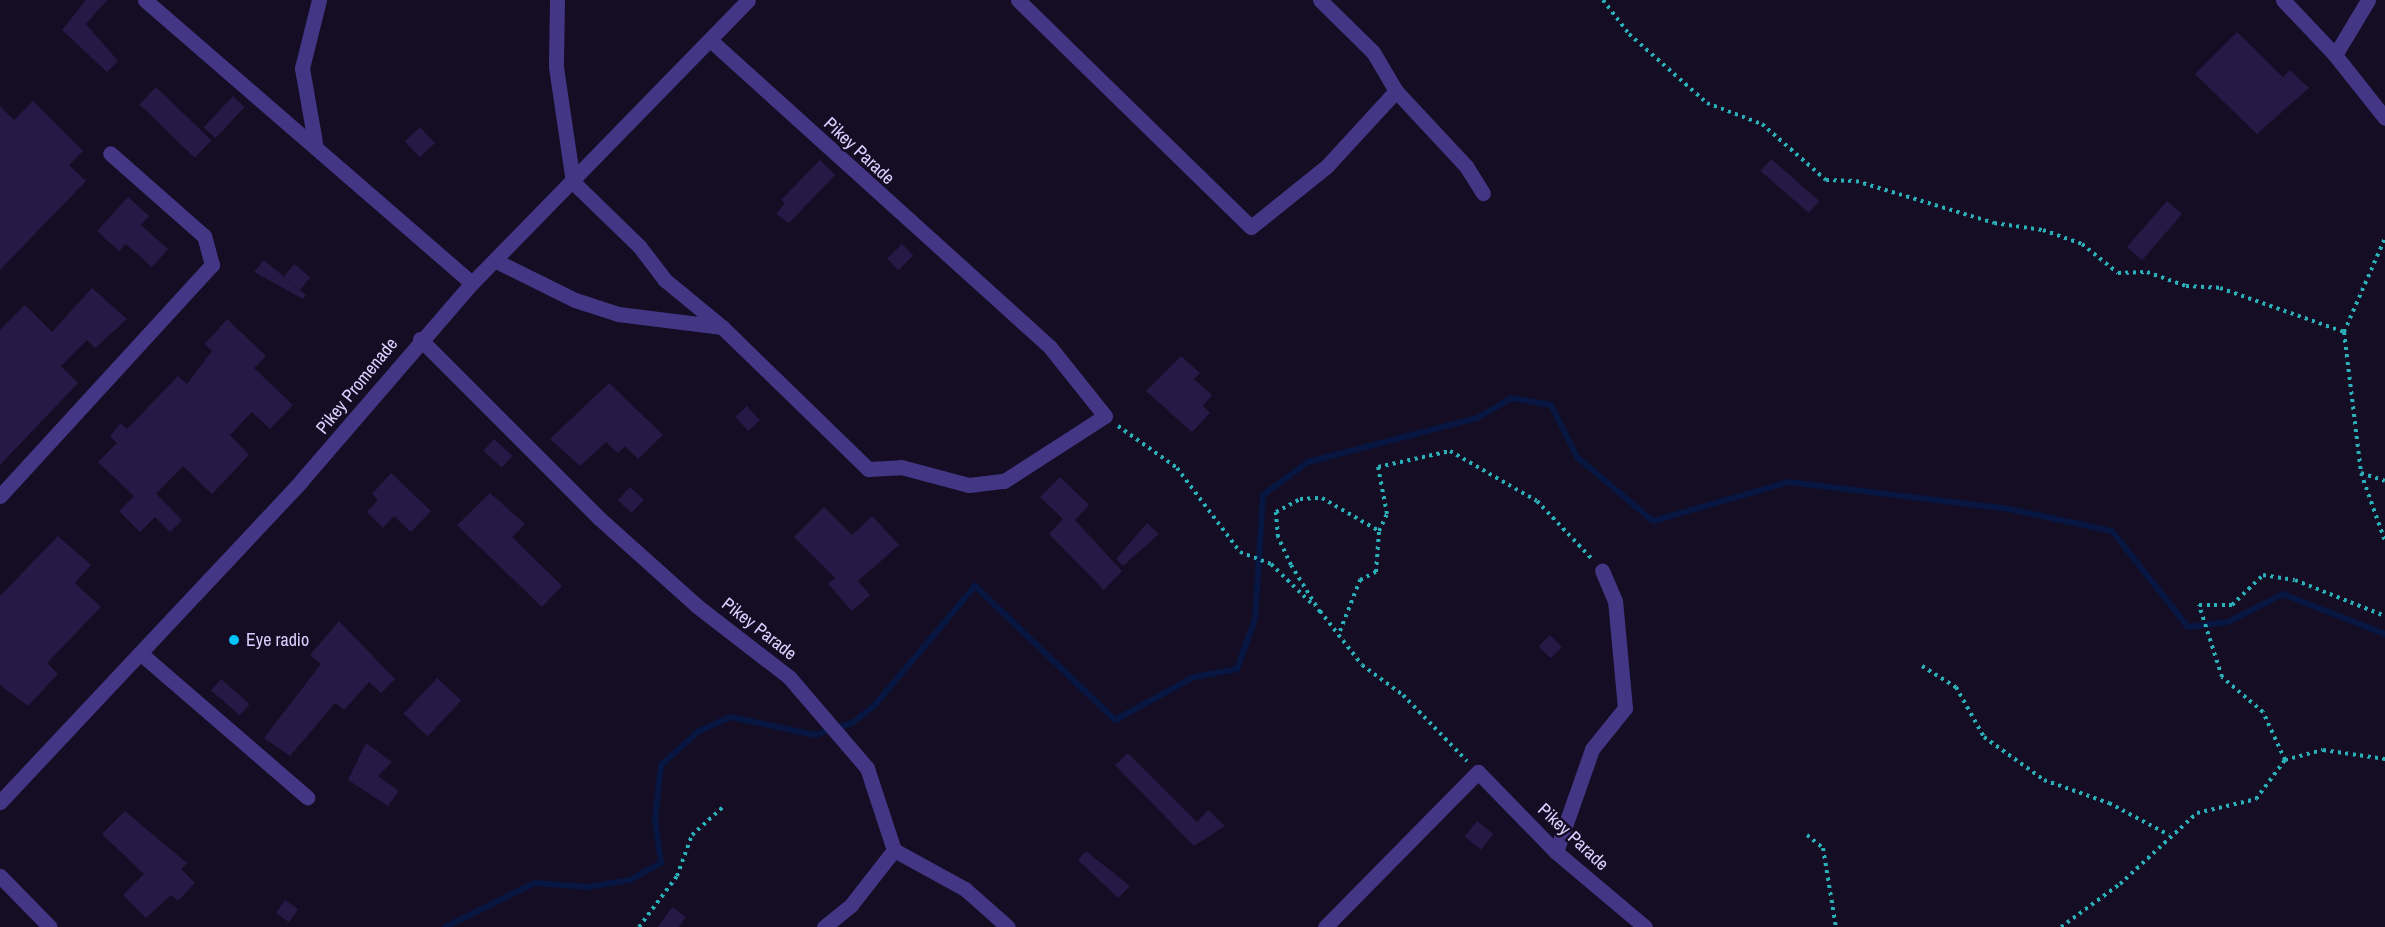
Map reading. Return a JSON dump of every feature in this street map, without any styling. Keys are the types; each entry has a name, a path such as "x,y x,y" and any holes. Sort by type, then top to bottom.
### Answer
{"street":[{"path":"145,0 315,142 472,283"},
{"path":"315,142 302,69 319,0"},
{"path":"557,0 556,67 573,182 639,246 665,280 722,327 868,469 901,467 969,485 1004,481 1105,416"},
{"name":"Pikey Promenade","path":"0,802 365,411 420,339 472,283 713,42 748,0"},
{"path":"1018,0 1251,227 1326,167 1396,91"},
{"path":"1320,0 1373,52 1396,91 1466,166 1483,193"},
{"path":"2283,0 2335,55 2385,118"},
{"path":"2335,55 2368,0"},
{"name":"Pikey Parade","path":"713,42 1050,346 1105,416"},
{"path":"0,496 212,265 204,236 110,153"},
{"path":"496,261 574,300 618,314 722,327"},
{"name":"Pikey Parade","path":"420,339 452,377 697,606 789,677 867,768 894,850"},
{"path":"1556,852 1592,749 1625,708 1615,601 1602,571"},
{"path":"140,653 308,797"},
{"path":"1325,927 1478,772"},
{"name":"Pikey Parade","path":"1478,772 1556,852 1645,927"},
{"path":"824,927 851,905 894,850 965,889 1008,927"},
{"path":"0,876 50,927"}],"path":[{"path":"1603,0 1629,34 1707,103 1762,124 1826,180 1856,181 1994,223 2043,230 2082,244 2118,273 2147,272 2186,286 2220,288 2344,332"},
{"path":"2385,238 2344,332 2361,473 2385,541"},
{"path":"1105,416 1177,468 1240,552 1271,564 1340,632 1362,665 1403,695 1478,772"},
{"path":"1340,632 1360,580 1376,572 1379,531 1387,514 1378,467 1450,451 1537,501 1602,571"},
{"path":"2361,473 2385,481"},
{"path":"1320,612 1291,565 1278,537 1276,512 1300,499 1322,498 1379,531"},
{"path":"2285,760 2263,712 2222,677 2199,605 2232,604 2263,574 2295,580 2385,616"},
{"path":"1922,666 1956,687 1984,737 2044,780 2109,803 2169,835"},
{"path":"2061,927 2120,884 2169,835 2197,813 2256,799 2285,760 2323,750 2385,759"},
{"path":"639,927 677,876 692,835 724,806"},
{"path":"1807,835 1823,848 1836,927"}],"building":[{"path":"86,0 107,0 86,24 118,61 107,72 62,30"},
{"path":"2237,32 2283,77 2290,70 2309,88 2257,134 2195,74"},
{"path":"156,87 211,140 195,158 139,104"},
{"path":"233,96 245,107 215,138 204,127"},
{"path":"33,101 83,151 69,165 86,181 0,270 0,106 14,120"},
{"path":"420,127 435,143 420,157 405,141"},
{"path":"1771,159 1819,201 1809,213 1761,171"},
{"path":"820,160 835,175 789,223 776,214 785,203 781,200"},
{"path":"128,197 149,216 141,225 168,249 152,267 126,244 119,251 97,231"},
{"path":"2167,201 2182,214 2142,260 2127,247"},
{"path":"902,244 913,255 898,270 887,259"},
{"path":"264,260 306,295 303,299 254,272"},
{"path":"294,264 310,277 300,290 284,276"},
{"path":"92,288 127,319 95,348 87,340 61,366 78,383 0,465 0,330 25,305 52,332"},
{"path":"227,319 266,356 254,368 293,405 270,429 252,412 230,435 249,455 212,494 183,466 156,494 182,520 170,532 155,517 140,532 119,511 134,496 98,462 117,443 110,436 121,423 127,429 178,376 187,384 212,351 205,344"},
{"path":"1181,356 1200,373 1194,379 1212,395 1203,406 1210,413 1192,432 1146,391"},
{"path":"609,383 663,435 638,459 625,446 618,453 606,442 580,466 550,439"},
{"path":"747,406 760,420 748,431 735,417"},
{"path":"494,439 513,456 502,468 483,451"},
{"path":"391,473 431,511 411,532 394,516 383,528 367,512 378,500 372,494"},
{"path":"1060,477 1089,505 1075,520 1122,571 1104,590 1049,534 1063,519 1040,497"},
{"path":"630,487 644,500 632,513 618,500"},
{"path":"490,493 525,524 512,537 562,586 542,607 457,525"},
{"path":"824,507 852,535 872,516 899,545 858,581 870,595 852,611 828,584 835,578 794,537"},
{"path":"1147,523 1159,534 1123,566 1116,559"},
{"path":"58,536 91,565 75,583 101,607 47,663 58,674 28,706 0,685 0,596"},
{"path":"339,621 395,679 381,693 369,682 344,710 335,703 290,756 264,738 321,664 310,655"},
{"path":"1550,635 1562,647 1551,658 1539,646"},
{"path":"437,678 461,701 428,736 404,714"},
{"path":"221,679 250,704 240,715 211,690"},
{"path":"366,743 392,762 378,776 399,791 388,806 348,780"},
{"path":"1128,753 1197,822 1208,810 1225,826 1194,846 1115,765"},
{"path":"125,811 187,863 181,869 195,883 178,901 171,895 146,918 123,895 144,874 102,834"},
{"path":"1477,821 1493,834 1481,850 1464,837"},
{"path":"1086,851 1130,886 1118,898 1078,860"},
{"path":"285,900 298,909 289,922 276,913"},
{"path":"672,907 686,917 679,927 658,927"}],"waterway":[{"path":"445,927 535,883 588,887 630,880 661,863 655,820 661,765 699,731 731,717 815,735 852,723 874,706 975,586 1115,720 1194,677 1237,669 1255,619 1263,495 1308,462 1477,418 1512,398 1551,405 1577,457 1653,521 1789,482 2009,509 2112,531 2188,627 2228,622 2283,594 2385,634"}],"place":[{"name":"Eye radio","path":"234,640"}]}
